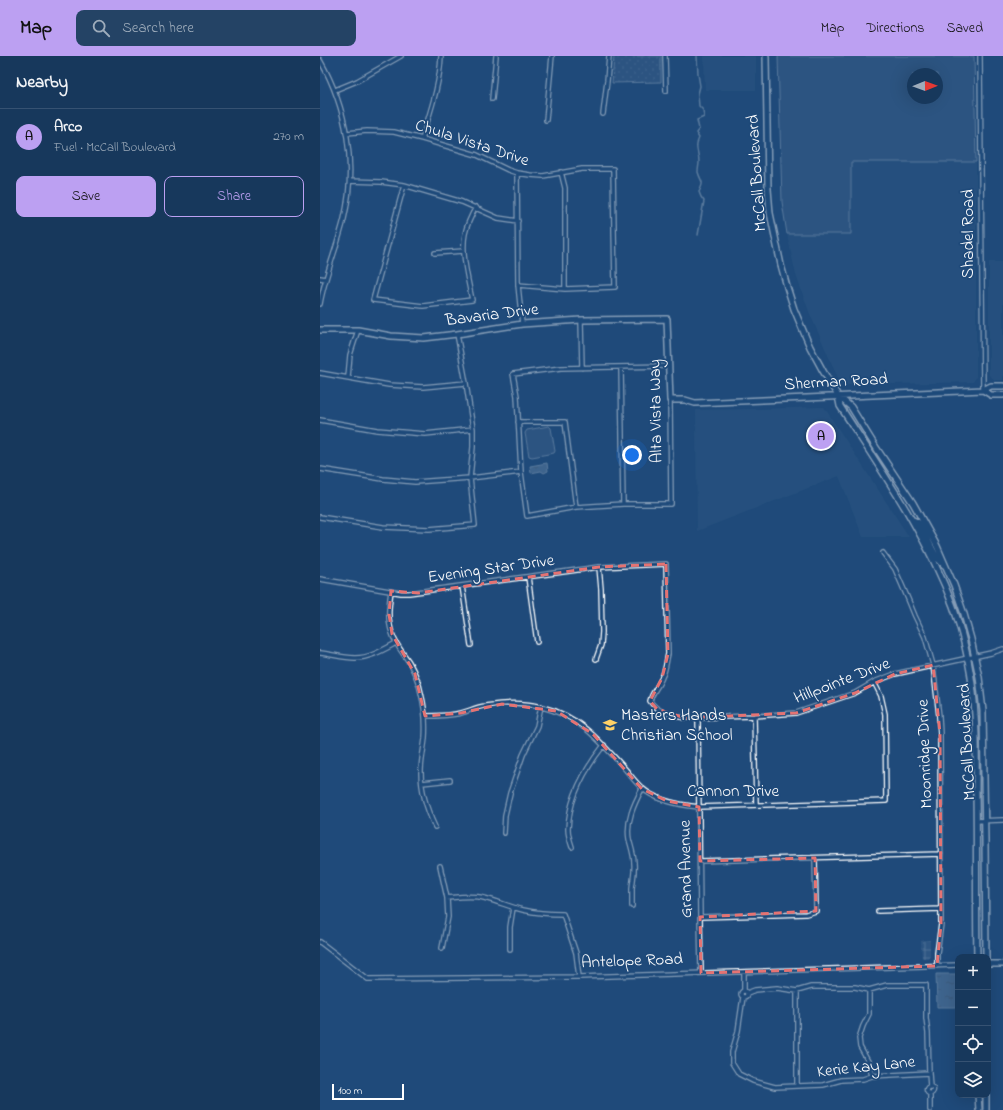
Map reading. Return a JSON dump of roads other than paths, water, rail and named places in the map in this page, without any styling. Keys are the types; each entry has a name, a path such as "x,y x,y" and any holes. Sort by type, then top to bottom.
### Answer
{"main road":[{"name":"McCall Boulevard","path":"766,56 768,189 770,213 787,287 801,327 823,371 838,396 850,407 913,502 934,541 947,568 964,614 975,656 983,711 986,954"},
{"name":"Bavaria Drive","path":"320,330 358,330 391,336 424,338 522,324 581,320 667,319"},
{"name":"Alta Vista Way","path":"667,319 670,400"},
{"name":"Sherman Road","path":"670,400 686,400 706,403 983,390 991,386 1003,386"},
{"path":"983,390 991,395 1003,395"},
{"name":"McCall Boulevard","path":"838,396 840,406 912,520 931,554 953,606 967,658 975,714 977,954"},
{"path":"912,520 919,523 937,558 947,568"},
{"path":"991,964 1003,964"},
{"path":"978,1098 979,1110"},
{"path":"986,1098 986,1110"}],"street":[{"path":"335,90 357,81 401,56"},
{"path":"422,139 437,90 441,56"},
{"path":"492,99 496,56"},
{"path":"546,120 552,56"},
{"path":"603,114 608,81 609,56"},
{"path":"665,56 666,91"},
{"name":"Shadel Road","path":"980,56 983,390"},
{"path":"320,60 335,90 347,133 350,181 344,219 320,304"},
{"name":"Chula Vista Drive","path":"347,133 367,131 394,132 477,155 517,174 530,176 543,176 561,172 613,168 615,287 565,289"},
{"path":"518,285 565,289 565,188 561,172"},
{"path":"517,174 518,285 522,324"},
{"path":"350,181 381,182 404,185 462,202 498,218 518,221"},
{"path":"404,185 373,300 423,306 472,300 464,251 464,235 468,221 476,208"},
{"path":"435,252 464,251"},
{"path":"320,278 326,280"},
{"path":"581,320 582,368"},
{"path":"348,377 350,355 358,330"},
{"path":"320,517 383,527 429,529 475,525 470,478 473,429 457,334"},
{"path":"621,367 623,504 576,507 527,516 521,472 517,396 513,374 546,369 621,367 669,366"},
{"path":"320,373 389,385 423,387 466,383"},
{"name":"Alta Vista Way","path":"623,504 671,504 670,400"},
{"path":"320,420 377,430 425,434 473,429"},
{"path":"518,422 565,422 576,507"},
{"path":"320,468 389,480 415,482 521,472"},
{"name":"Moonridge Drive","path":"883,553 895,570 925,637 932,665 939,716 941,924 937,966"},
{"name":"Evening Star Drive","path":"320,579 401,593 418,593 599,567 666,564 668,654 666,667 662,678 652,694 650,701"},
{"path":"596,659 601,645 602,632 599,567"},
{"path":"528,577 537,642"},
{"path":"462,586 471,645"},
{"path":"391,591 389,619 392,634 415,674 421,691 425,716 421,772 422,783 428,812 435,827"},
{"path":"320,653 350,658 365,657 396,643"},
{"name":"Hillpointe Drive","path":"650,701 657,709 676,716 698,718 796,713 855,693 874,682 895,674 992,653 1003,649"},
{"name":"Cannon Drive","path":"425,716 444,716 461,713 484,706 502,704 541,706 556,711 569,716 593,734 642,789 667,801 682,805 699,807 886,801 884,714 880,696 874,682"},
{"path":"504,833 505,814 510,793 523,755 537,726 541,706"},
{"path":"754,716 756,805"},
{"name":"Grand Avenue","path":"698,718 701,972"},
{"path":"572,847 568,830 569,818 578,784 585,770 604,745"},
{"path":"422,783 450,780"},
{"path":"632,906 632,888 635,873 629,837 629,826 635,802 642,789"},
{"path":"976,821 1003,820"},
{"path":"700,861 941,854"},
{"path":"700,917 806,914 816,911 814,858"},
{"path":"440,866 447,898 447,925 442,948"},
{"path":"447,898 474,897 513,908 540,913 564,914 576,952 579,977"},
{"path":"510,949 510,927 513,908"},
{"path":"878,912 941,909"},
{"name":"Antelope Road","path":"320,942 368,979 579,977 955,965"},
{"path":"744,972 746,992"},
{"name":"Kerie Kay Lane","path":"887,985 926,985 929,1073 872,1076 863,1079 841,1080 823,1085 775,1087 753,1081 739,1074 732,1063 732,1052 738,1031 744,997 741,994 742,992 777,988 797,991 811,987 856,987 869,990 887,985"},
{"path":"869,990 869,1014 859,1038 860,1047 869,1063 872,1076"},
{"path":"797,991 798,1086"},
{"path":"929,1073 930,1087 927,1088 927,1092 930,1093 930,1110"}],"water":[{"path":"547,463 548,471 544,473 541,471 531,473 530,466"},
{"path":"936,974 955,974 955,1007 937,1007"}],"waterway":[{"path":"697,56 700,86 698,94 699,106 703,110 704,117 697,120 699,129 696,133 699,138 697,147 699,159 698,172 702,182 699,192 704,201 698,235"}],"place":[{"name":"Arco","path":"821,436"},
{"name":"Masters Hands Christian School","path":"610,725"}]}
